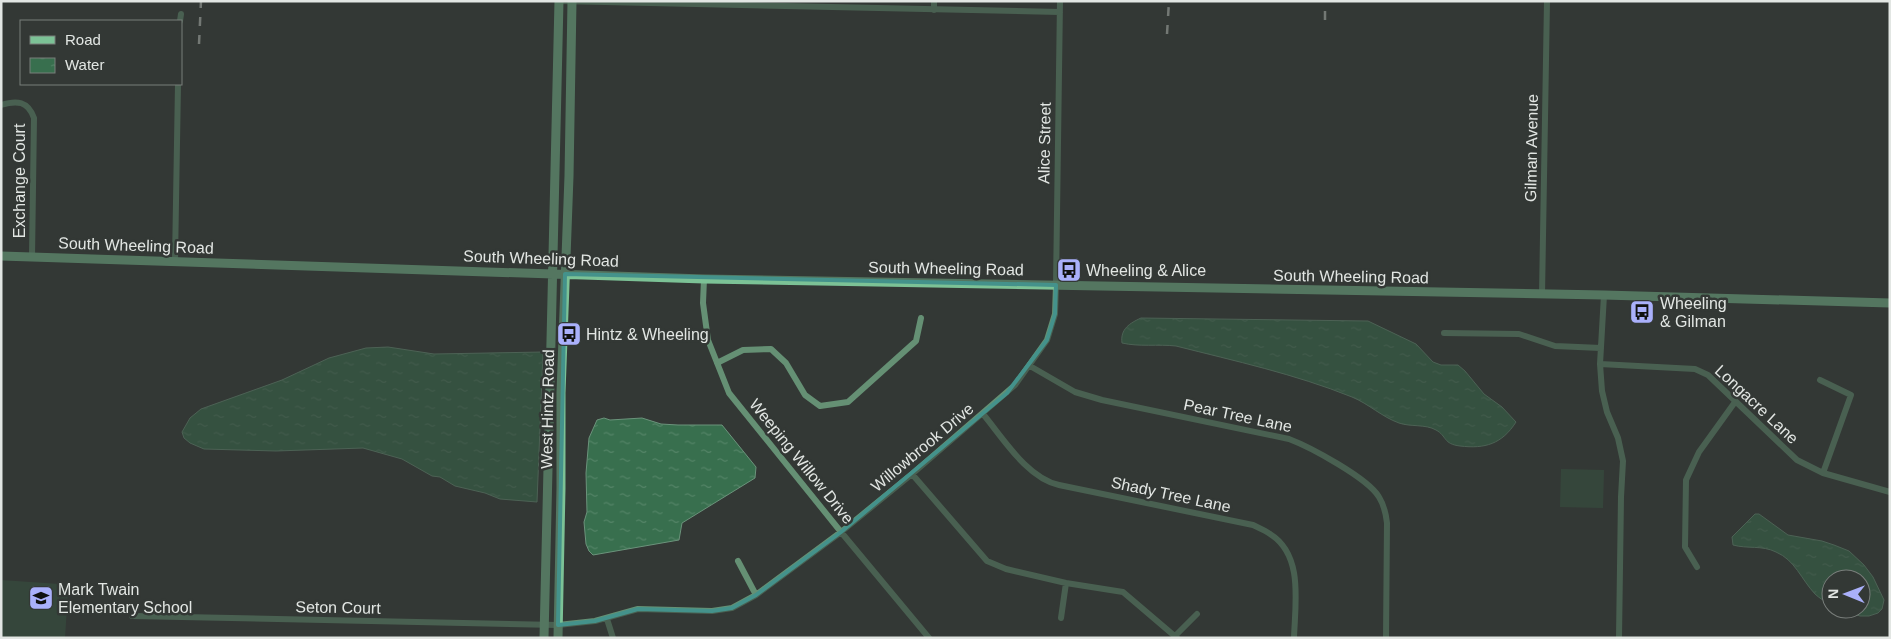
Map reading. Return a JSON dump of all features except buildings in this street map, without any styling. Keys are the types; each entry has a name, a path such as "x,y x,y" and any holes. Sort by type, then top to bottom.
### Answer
{"main road":[{"name":"West Hintz Road","path":"544,638 558,1"},
{"name":"West Hintz Road","path":"558,638 572,1"},
{"name":"South Wheeling Road","path":"1,256 704,279 1604,295 1890,303"}],"street":[{"path":"558,1 1060,12"},
{"path":"934,1 934,10"},
{"name":"Alice Street","path":"1056,285 1060,1"},
{"name":"Gilman Avenue","path":"1542,295 1547,1"},
{"path":"180,20 181,14"},
{"path":"175,261 178,85"},
{"name":"Exchange Court","path":"1,105 11,102 25,104 31,110 34,118 32,256"},
{"name":"Weeping Willow Drive","path":"704,279 703,303 708,340 729,393 929,638"},
{"name":"Willowbrook Drive","path":"544,625 595,622 638,609 712,611 732,608 756,595 841,532 912,474 1015,385 1047,340 1055,314 1056,285"},
{"path":"1604,295 1600,364 1602,391 1605,405 1618,438 1623,461 1619,638"},
{"path":"716,363 743,350 771,349 786,363 805,395 820,406 848,402 916,340 921,318"},
{"path":"1444,333 1519,334 1555,346 1601,348"},
{"name":"Longacre Lane","path":"1600,364 1695,369 1708,375 1797,460 1824,473 1890,492"},
{"name":"Pear Tree Lane","path":"1030,366 1075,392 1102,400 1289,439 1303,444 1367,484 1379,496 1386,513 1386,638"},
{"path":"1820,380 1851,395 1824,473"},
{"path":"1697,567 1685,546 1686,480 1699,452 1735,402"},
{"name":"Shady Tree Lane","path":"983,414 1031,471 1044,480 1059,486 1253,525 1271,534 1286,551 1293,568 1296,584 1294,638"},
{"path":"912,474 987,561 1006,569 1066,583 1123,592 1176,637 1198,614"},
{"path":"738,561 756,595"},
{"path":"1061,618 1066,583"},
{"name":"Seton Court","path":"132,616 544,625"},
{"path":"607,618 613,638"}],"highlighted area":[{"path":"565,274 1056,285 1055,314 1047,340 1007,393 841,532 756,595 732,608 712,611 638,609 595,621 558,625"}],"shaded area":[{"path":"1561,469 1604,470 1603,508 1560,507"},
{"path":"1,580 59,584 68,591 65,638 1,638"}],"water":[{"path":"1141,318 1368,321 1416,344 1433,362 1441,365 1458,365 1484,394 1502,407 1516,422 1499,440 1485,446 1469,447 1451,444 1432,428 1399,423 1352,397 1287,375 1176,346 1122,343 1124,330"},
{"path":"388,347 434,354 543,352 537,502 500,499 485,493 455,486 440,477 432,476 402,459 363,448 276,451 204,449 184,438 182,432 190,418 201,409 282,380 329,358 366,348"},
{"path":"604,418 610,420 642,418 661,424 722,425 756,467 755,478 682,523 679,540 593,555 586,544 584,522 587,512 586,473 589,438 597,420"},
{"path":"1755,514 1759,514 1788,535 1822,541 1849,551 1867,569 1821,569 1821,598 1815,594 1783,555 1771,550 1733,545 1732,537"},
{"path":"1871,574 1884,600 1882,609 1871,615"}],"railway":[{"path":"199,44 201,1"},
{"path":"1167,34 1169,1"},
{"path":"1325,1 1325,20"}],"place":[{"name":"Wheeling & Alice","path":"1069,270"},
{"name":"Wheeling & Gilman","path":"1642,312"},
{"name":"Hintz & Wheeling","path":"569,334"},
{"name":"Mark Twain Elementary School","path":"41,598"}]}
